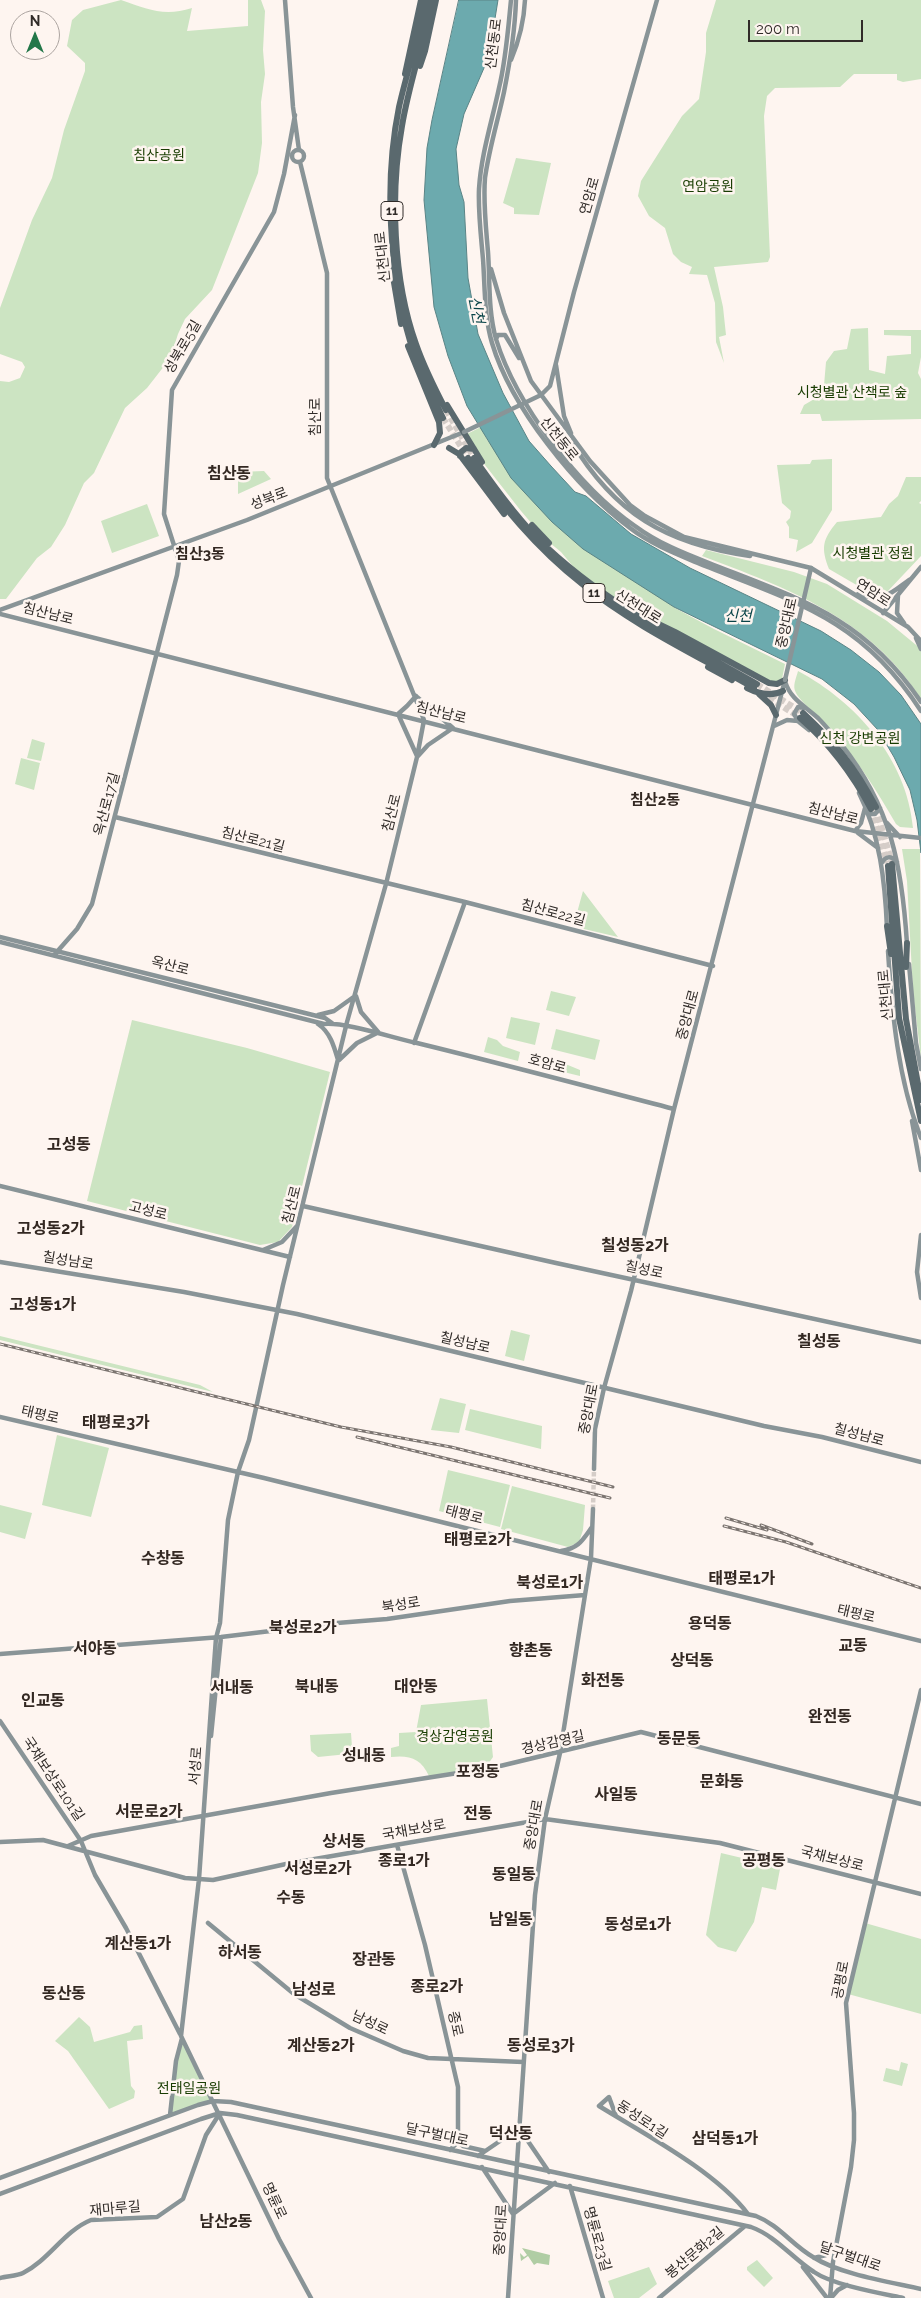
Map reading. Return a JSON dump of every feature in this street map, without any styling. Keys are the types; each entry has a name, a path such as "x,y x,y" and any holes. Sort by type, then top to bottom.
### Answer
{"highway":[{"path":"400,106 421,0"},
{"name":"신천대로","path":"427,0 400,106 393,158 392,229 394,265 404,320 420,368 440,416"},
{"name":"신천대로","path":"432,0 402,125 398,157 397,224 404,292 411,326 422,357 448,411 464,432 501,490 582,580 634,615 756,690"},
{"path":"409,93 426,51 436,0"},
{"path":"440,416 443,420 447,419 451,416 448,411"},
{"path":"434,445 441,431 440,416"},
{"path":"450,448 460,456 497,506 520,532 565,574 582,580"},
{"path":"460,456 461,452 466,448 474,449"},
{"name":"신천대로","path":"471,458 500,495 538,538 610,605 717,672 756,690"},
{"path":"634,615 653,621 773,684 785,680"},
{"path":"756,690 764,691 766,687 764,679"},
{"path":"756,690 777,694 783,691"},
{"path":"756,690 771,705 776,715"},
{"path":"802,715 849,770 873,808"},
{"name":"신천대로","path":"893,864 906,1018 921,1121"},
{"name":"신천대로","path":"893,864 897,999 906,1018 921,1100"},
{"path":"887,926 897,999"},
{"path":"904,996 907,943"}],"main road":[{"path":"285,0 298,150 304,155 300,162 295,162 292,159"},
{"name":"신천동로","path":"510,0 500,85 480,176 479,206 488,326 497,356 520,405 590,494 607,511 631,530 679,556 789,599 832,620 866,645 898,677 921,711"},
{"name":"신천동로","path":"516,0 508,66 486,176 485,206 492,314 496,339 540,426 593,491 634,526 661,542 786,593 833,616 860,634 887,659 921,702"},
{"path":"508,66 516,49 524,14 525,0"},
{"name":"연암로","path":"541,395 550,386 657,0"},
{"path":"284,174 295,115"},
{"path":"284,174 292,159 292,153 298,150"},
{"name":"침산로","path":"238,1472 249,1440 290,1257 346,1027 386,884 418,757 424,720 416,696 376,604 327,478 327,273 300,162"},
{"name":"성북로5길","path":"156,652 179,561 164,514 172,390 274,212 284,174"},
{"path":"488,258 499,298 526,370"},
{"path":"496,339 498,334 505,335 541,395 575,441"},
{"path":"556,362 564,416 575,441"},
{"name":"성북로","path":"0,612 247,520 434,445 541,395"},
{"name":"연암로","path":"561,422 586,465 608,492 633,514 662,532 693,544 781,561"},
{"name":"연암로","path":"575,441 617,492 645,516 684,537 811,568 908,627 921,641"},
{"path":"883,613 921,567"},
{"name":"중앙대로","path":"594,1469 595,1429 604,1388 634,1280 674,1110 783,691 811,568"},
{"path":"850,591 869,598 880,598 909,580"},
{"path":"900,592 897,612 908,627"},
{"name":"침산남로","path":"0,612 855,831 901,838 921,838"},
{"path":"915,635 921,649"},
{"name":"옥산로17길","path":"56,953 77,929 92,904 156,652"},
{"path":"785,680 802,715 824,724 850,755 862,773 873,808 887,926 891,1002 921,1170"},
{"path":"416,696 453,728 428,745 418,757 398,714 416,696"},
{"path":"774,726 802,715"},
{"path":"873,808 901,838 895,848 893,864"},
{"path":"873,808 855,831 874,843 879,849"},
{"name":"침산로21길","path":"115,817 386,884"},
{"path":"886,820 895,848"},
{"path":"881,864 888,856 893,858 893,864 904,896 907,943 906,1018 921,1069"},
{"name":"침산로22길","path":"386,884 465,902 713,966"},
{"path":"414,1043 465,902"},
{"name":"옥산로","path":"0,937 314,1022 346,1027"},
{"name":"옥산로","path":"0,942 56,953 317,1016 325,1018 332,1024"},
{"path":"314,1022 323,1027 332,1041 338,1061 357,1043 378,1033 361,1012 355,995 334,1011 317,1016"},
{"name":"호암로","path":"346,1027 378,1033 674,1110"},
{"path":"912,1114 921,1138"},
{"name":"고성로","path":"0,1186 290,1257"},
{"name":"칠성로","path":"303,1206 921,1342"},
{"path":"261,1250 282,1242 298,1225"},
{"path":"921,1235 917,1272 921,1298"},
{"name":"칠성남로","path":"0,1262 184,1292 278,1310 764,1426 822,1437 921,1462"},
{"name":"태평로","path":"0,1417 498,1535 750,1600 921,1641"},
{"name":"서성로","path":"170,2115 199,1879 228,1520 238,1472"},
{"name":"중앙대로","path":"508,2298 535,1896 545,1818 560,1753 591,1558 593,1509"},
{"path":"557,1551 572,1549 581,1542 593,1526"},
{"name":"북성로","path":"0,1654 218,1637 387,1619 510,1601 585,1596"},
{"name":"공평로","path":"832,2297 831,2280 836,2243 851,2167 854,2140 854,2113 846,2003 921,1690"},
{"name":"국채보상로101길","path":"0,1721 81,1841 84,1851 181,2037"},
{"name":"경상감영길","path":"68,1846 91,1836 331,1793 496,1767 641,1732 921,1804"},
{"name":"국채보상로","path":"0,1842 43,1840 185,1878 221,1879 286,1864 545,1818 720,1843 921,1894"},
{"name":"종로","path":"397,1845 426,1945 458,2087 458,2142"},
{"name":"남성로","path":"208,1923 294,1994 350,2028 403,2051 428,2058 451,2061 523,2062"},
{"path":"181,2037 220,2113"},
{"name":"동성로1길","path":"616,2116 609,2097 599,2106 709,2176 732,2196 748,2214"},
{"name":"달구벌대로","path":"0,2178 213,2101 248,2105 748,2214 771,2223 813,2258 833,2266 921,2289"},
{"name":"달구벌대로","path":"0,2194 159,2133 220,2113 237,2115 570,2186 746,2226 759,2230 773,2238 816,2274 848,2285 903,2298"},
{"name":"재마루길","path":"0,2278 22,2274 45,2258 81,2224 91,2220 157,2217 183,2199 206,2135 220,2113"},
{"name":"명륜로","path":"220,2113 279,2239 311,2298"},
{"path":"478,2156 518,2128 549,2172"},
{"path":"450,2150 458,2142 463,2146 485,2151"},
{"path":"490,2169 494,2166 493,2159"},
{"path":"482,2168 513,2214 555,2183"},
{"name":"명륜로23길","path":"570,2186 603,2298"},
{"path":"726,2209 730,2208 734,2202 732,2196"},
{"name":"봉산문화2길","path":"660,2298 746,2226"},
{"path":"813,2258 826,2255 836,2243"},
{"path":"795,2258 832,2297 848,2285"}],"green space":[{"name":"침산공원","path":"121,0 164,12 182,11 192,8 187,31 248,26 248,0 261,0 265,11 263,50 265,74 261,102 262,143 258,173 212,290 185,319 172,353 165,365 147,388 125,408 94,473 84,483 65,525 51,547 37,558 6,599 0,599 0,381 9,382 20,378 25,367 22,362 0,354 0,308 32,220 52,178 64,130 85,71 85,63 67,46 72,20 83,10"},
{"name":"연암공원","path":"716,0 921,0 921,79 903,82 897,80 897,74 854,74 840,87 775,88 767,96 764,116 770,257 768,262 714,267 723,307 726,335 719,337 724,363 716,342 715,303 707,275 689,274 692,267 681,262 673,254 665,228 649,216 638,196 641,181 682,116 699,99 706,52 706,33"},
{"path":"516,158 551,163 539,215 514,214 514,208 503,203"},
{"name":"시청별관 산책로 숲","path":"868,328 869,370 885,374 887,356 911,354 911,336 884,335 884,330 921,330 921,357 918,373 921,379 921,419 822,421 820,414 800,414 804,405 816,398 819,401 823,397 826,362 834,351 847,349 851,329"},
{"path":"481,427 488,441 675,608 785,664 782,679 775,684 627,609 576,570 561,552 544,538 521,511 485,465 465,435"},
{"path":"832,459 832,510 812,543 796,552 798,540 789,538 789,527 786,522 790,518 791,511 782,503 777,465 810,464 812,460"},
{"path":"264,471 271,479 238,494 238,472"},
{"name":"시청별관 정원","path":"906,477 921,477 921,501 919,503 921,504 921,556 887,592 872,594 829,569 824,544 828,534 837,522 881,517 889,504 898,496"},
{"path":"147,504 159,536 112,553 101,521"},
{"path":"706,550 794,572 827,584 887,621 921,649 921,699 900,671 877,647 852,627 824,609 795,594 765,580 702,556"},
{"name":"신천 강변공원","path":"798,671 840,699 875,735 901,779 909,803 913,828 900,827 896,824 851,754 796,693 794,688"},
{"path":"32,739 45,743 41,761 27,758"},
{"path":"21,758 40,763 34,790 15,784"},
{"path":"902,849 920,849 921,1059 913,991 907,881"},
{"path":"583,891 618,937 584,929 575,920"},
{"path":"551,991 576,997 569,1016 546,1010"},
{"path":"511,1017 540,1023 535,1045 506,1038"},
{"path":"132,1020 247,1048 330,1072 292,1227 278,1242 260,1245 87,1201"},
{"path":"556,1029 600,1040 595,1060 551,1049"},
{"path":"488,1037 497,1040 503,1046 520,1052 518,1061 484,1052"},
{"path":"543,1060 563,1063 580,1070 580,1076 543,1067"},
{"path":"511,1330 530,1335 524,1361 505,1356"},
{"path":"0,1336 200,1385 213,1392 0,1340"},
{"path":"440,1398 466,1404 459,1433 431,1430"},
{"path":"470,1409 542,1426 541,1449 465,1430"},
{"path":"57,1435 109,1448 91,1517 42,1505"},
{"path":"448,1470 510,1485 500,1527 439,1511"},
{"path":"512,1486 585,1505 583,1530 579,1542 568,1547 501,1529"},
{"path":"0,1505 32,1513 25,1539 0,1532"},
{"name":"경상감영공원","path":"487,1699 493,1757 486,1767 429,1776 422,1765 414,1759 409,1757 391,1757 391,1748 399,1746 399,1733 416,1732 421,1705"},
{"path":"351,1733 352,1747 348,1754 318,1757 311,1751 310,1735"},
{"path":"721,1853 780,1867 776,1890 762,1887 754,1922 736,1952 718,1947 706,1935"},
{"path":"865,1923 921,1939 921,2014 848,1994"},
{"path":"79,2017 90,2027 94,2042 130,2032 134,2026 142,2025 143,2039 127,2041 131,2086 135,2091 134,2098 109,2109 68,2051 55,2041"},
{"name":"전태일공원","path":"182,2038 213,2101 170,2115 176,2061"},
{"path":"901,2062 908,2064 902,2086 883,2081 886,2068 899,2071"},
{"path":"522,2248 550,2255 549,2265 537,2263 534,2265 528,2256 521,2261 520,2253 524,2257 527,2255"},
{"path":"757,2260 773,2278 764,2287 747,2270 747,2267"},
{"path":"649,2267 657,2284 639,2298 614,2298 608,2281"}],"water":[{"name":"신천","path":"459,0 498,0 492,37 484,68 464,114 456,149 459,185 464,202 468,278 478,334 503,393 529,441 575,492 586,496 631,534 690,568 821,631 851,650 879,672 901,695 921,724 921,853 917,820 910,790 878,730 854,704 822,679 674,607 583,549 552,522 511,478 467,406 448,356 434,307 424,200 427,148"}],"tunnel":[{"path":"446,410 474,458"},
{"path":"443,418 468,458"},
{"path":"757,684 803,713"},
{"path":"761,693 799,717"},
{"path":"876,808 892,863"},
{"path":"871,809 887,863"},
{"path":"593,1509 594,1469"}],"railway":[{"path":"0,1344 341,1427 451,1447 613,1487"},
{"path":"357,1437 610,1498"},
{"path":"726,1518 767,1530"},
{"path":"761,1525 812,1544"},
{"path":"724,1526 786,1542 921,1588"}],"district":[{"name":"침산동","path":"229,474"},
{"name":"침산3동","path":"200,554"},
{"name":"침산2동","path":"655,800"},
{"name":"고성동","path":"69,1145"},
{"name":"고성동2가","path":"51,1229"},
{"name":"칠성동2가","path":"635,1246"},
{"name":"고성동1가","path":"43,1305"},
{"name":"칠성동","path":"819,1342"},
{"name":"태평로3가","path":"116,1423"},
{"name":"태평로2가","path":"478,1540"},
{"name":"수창동","path":"163,1559"},
{"name":"태평로1가","path":"742,1579"},
{"name":"북성로1가","path":"550,1583"},
{"name":"용덕동","path":"710,1624"},
{"name":"북성로2가","path":"303,1628"},
{"name":"교동","path":"853,1646"},
{"name":"서야동","path":"95,1649"},
{"name":"향촌동","path":"531,1651"},
{"name":"상덕동","path":"692,1661"},
{"name":"화전동","path":"603,1681"},
{"name":"북내동","path":"317,1687"},
{"name":"대안동","path":"416,1687"},
{"name":"서내동","path":"232,1688"},
{"name":"인교동","path":"43,1701"},
{"name":"완전동","path":"830,1717"},
{"name":"동문동","path":"679,1739"},
{"name":"성내동","path":"364,1756"},
{"name":"포정동","path":"478,1772"},
{"name":"문화동","path":"722,1782"},
{"name":"사일동","path":"616,1795"},
{"name":"서문로2가","path":"149,1812"},
{"name":"전동","path":"478,1814"},
{"name":"상서동","path":"344,1842"},
{"name":"종로1가","path":"404,1861"},
{"name":"공평동","path":"764,1861"},
{"name":"서성로2가","path":"318,1869"},
{"name":"동일동","path":"514,1875"},
{"name":"수동","path":"291,1898"},
{"name":"남일동","path":"511,1920"},
{"name":"동성로1가","path":"638,1925"},
{"name":"계산동1가","path":"138,1944"},
{"name":"하서동","path":"240,1953"},
{"name":"장관동","path":"374,1960"},
{"name":"종로2가","path":"437,1987"},
{"name":"남성로","path":"314,1990"},
{"name":"동산동","path":"64,1994"},
{"name":"계산동2가","path":"321,2046"},
{"name":"동성로3가","path":"541,2046"},
{"name":"덕산동","path":"511,2134"},
{"name":"삼덕동1가","path":"725,2139"},
{"name":"남산2동","path":"226,2222"}]}
